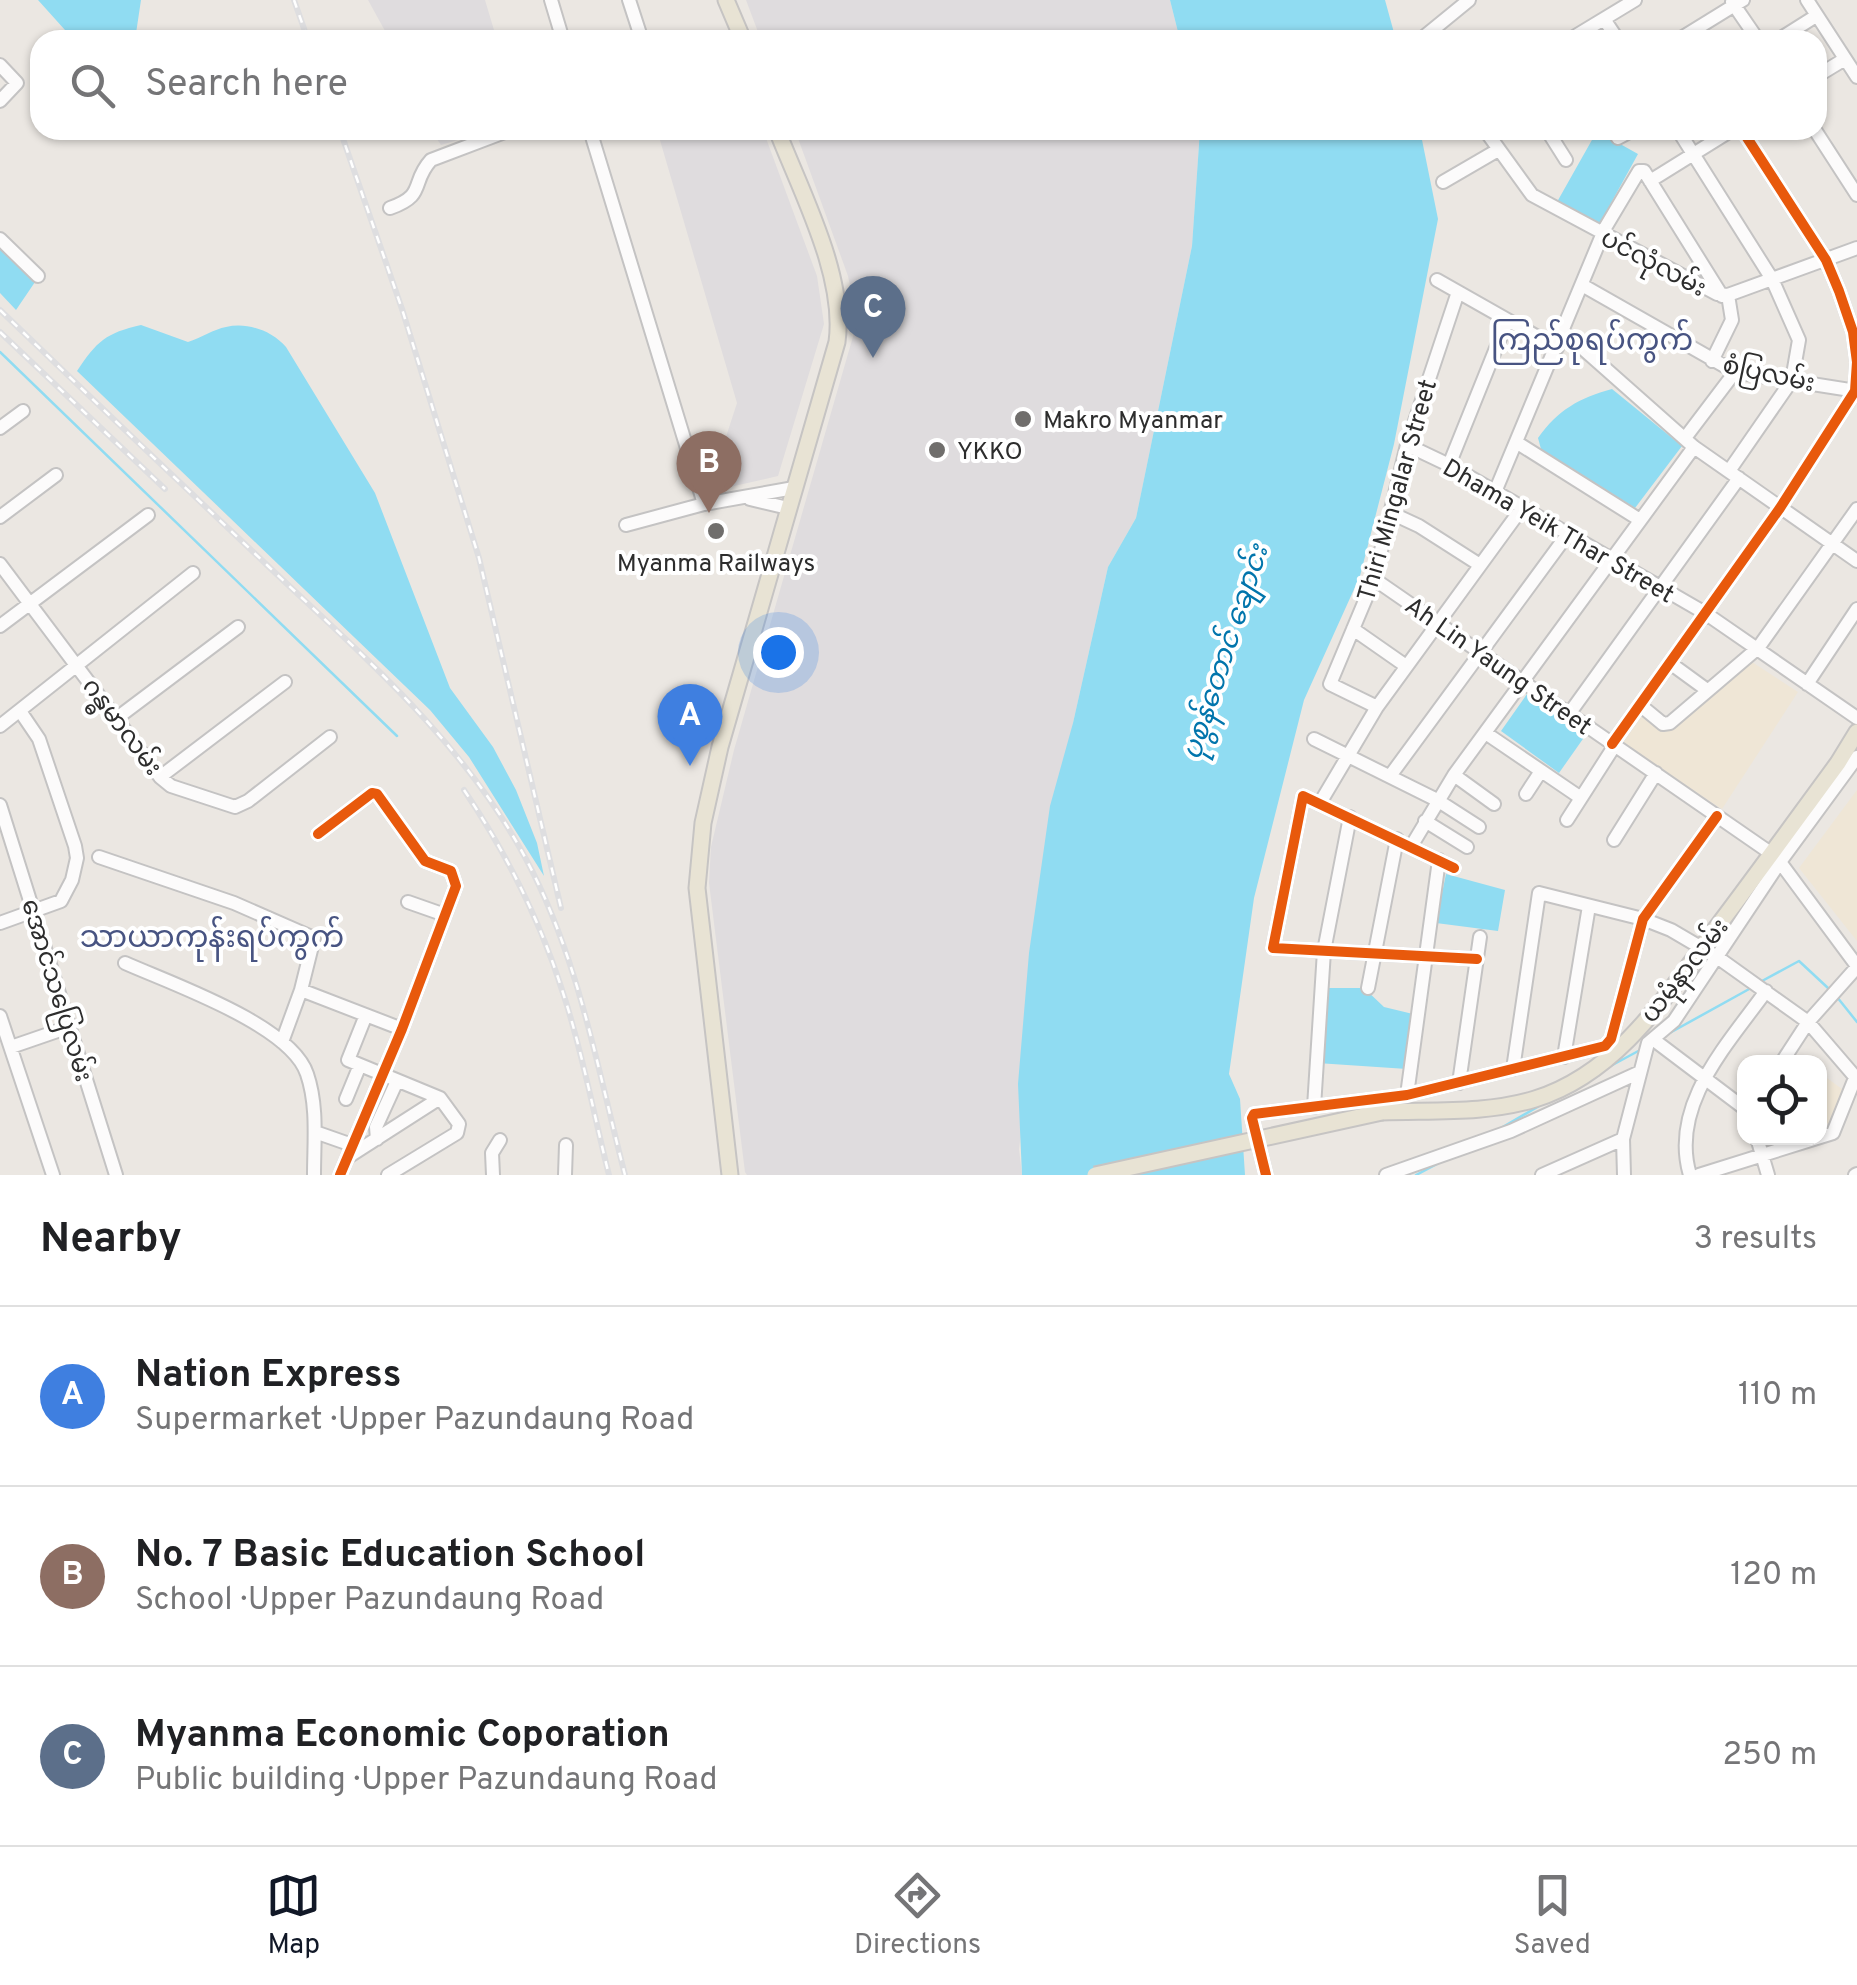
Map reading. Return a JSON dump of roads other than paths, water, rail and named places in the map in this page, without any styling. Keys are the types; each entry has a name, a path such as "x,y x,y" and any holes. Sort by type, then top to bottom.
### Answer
{"main road":[{"path":"726,0 739,30"},
{"path":"732,1170 697,888 698,854 720,747 837,342 839,308 831,270 781,140"},
{"name":"ယမုံနာလမ်း","path":"1095,1175 1382,1112 1507,1106 1569,1085 1613,1044 1643,1024 1776,858 1857,732"},
{"path":"1838,762 1857,743"}],"street":[{"path":"552,0 560,30"},
{"path":"629,0 639,30"},
{"path":"1432,30 1468,0"},
{"path":"1586,30 1635,0"},
{"path":"1807,0 1826,30"},
{"path":"1693,30 1736,2 1752,30"},
{"path":"1794,30 1816,16"},
{"path":"1604,19 1611,30"},
{"path":"1827,32 1857,77"},
{"path":"1827,70 1845,58"},
{"path":"0,66 17,83 0,101"},
{"path":"390,208 415,195 424,167 432,160 484,140"},
{"path":"593,140 704,504"},
{"name":"ပင်လုံလမ်း","path":"1491,140 1532,195 1725,296 1857,248"},
{"path":"1553,140 1566,160"},
{"path":"1569,714 1734,475 1792,380 1800,340 1772,279 1685,140"},
{"path":"1650,182 1716,140"},
{"path":"1567,820 1640,705 1780,508 1856,391 1853,332 1826,260 1748,140"},
{"path":"1821,140 1857,195"},
{"path":"1443,182 1498,150"},
{"path":"1495,492 1603,235 1640,171 1644,171 1733,310 1712,361"},
{"path":"0,239 38,276"},
{"path":"1438,280 1557,348"},
{"name":"စံပြလမ်း","path":"1582,286 1735,372 1856,391"},
{"name":"Thiri Mingalar Street","path":"1378,707 1331,686 1374,579 1407,444 1458,292"},
{"path":"1449,465 1507,321"},
{"path":"1564,332 1689,442 1857,560"},
{"path":"1412,846 1437,800 1640,520 1735,372"},
{"path":"0,428 23,410"},
{"path":"1516,442 1640,520"},
{"name":"Dhama Yeik Thar Street","path":"1407,444 1705,613 1857,718"},
{"path":"0,518 56,475"},
{"path":"626,526 704,504 794,488"},
{"path":"743,497 788,508"},
{"path":"1320,803 1347,754 1406,666 1522,508"},
{"path":"1640,705 1662,724 1670,724 1758,648 1857,509"},
{"path":"0,626 148,514"},
{"path":"1391,514 1420,526 1480,565"},
{"path":"1390,776 1567,535"},
{"name":"ဂန္ဓမာလမ်း","path":"0,564 160,778 171,786 235,807 330,737"},
{"path":"0,726 193,574"},
{"name":"Ah Lin Yaung Street","path":"1374,579 1776,858 1857,966"},
{"path":"1806,684 1857,609"},
{"path":"117,718 238,628"},
{"path":"1353,629 1406,666"},
{"path":"1670,663 1707,690"},
{"path":"160,778 285,682"},
{"path":"0,923 61,901 77,858 38,738 20,710"},
{"path":"1487,734 1581,798"},
{"path":"1314,739 1437,800 1479,828"},
{"path":"1624,1175 1623,1139 1651,1041 1674,1021 1776,858 1857,757"},
{"path":"1526,794 1541,771"},
{"path":"1614,840 1656,773"},
{"path":"1454,776 1494,804"},
{"path":"318,834 372,793 377,794 425,861 454,874 456,886 402,1029 340,1175"},
{"path":"1454,868 1303,796 1273,948 1477,959"},
{"name":"အောင်သပြေလမ်း","path":"0,805 116,1175"},
{"path":"1266,1175 1253,1116 1406,1094 1613,1044 1644,918 1716,816"},
{"path":"1314,1107 1324,951 1350,817"},
{"path":"1425,820 1468,847"},
{"path":"1368,988 1397,839"},
{"path":"100,857 234,903 314,938 282,1042"},
{"path":"1406,1094 1439,860"},
{"path":"1513,1068 1539,893 1644,918 1672,930 1717,956 1808,1022 1856,1078 1833,1133 1699,1175"},
{"path":"408,902 445,915"},
{"path":"1564,1057 1590,906"},
{"path":"1458,1082 1480,938"},
{"path":"125,963 252,1020 294,1050 307,1071 314,1175"},
{"path":"1787,1055 1808,1022 1857,966"},
{"path":"301,990 402,1029"},
{"path":"1690,1175 1685,1160 1687,1120 1704,1078 1766,991"},
{"path":"366,1015 348,1058 440,1098 458,1124 457,1133 388,1175"},
{"path":"0,1016 53,1175"},
{"path":"1643,1024 1651,1041 1737,1103"},
{"path":"10,1048 69,1027"},
{"path":"346,1099 360,1065"},
{"path":"1386,1175 1422,1170 1640,1072"},
{"path":"377,1139 376,1127 397,1080"},
{"path":"350,1151 377,1139 440,1098"},
{"path":"314,1132 350,1151"},
{"path":"1542,1175 1623,1139"},
{"path":"493,1175 492,1154 500,1140"},
{"path":"566,1145 566,1175"},
{"path":"1759,1145 1768,1175"}],"water":[{"path":"38,0 141,0 136,30 65,30"},
{"path":"1170,0 1385,0 1393,30 1178,30"},
{"name":"ပုစွန်တောင် ချောင်း","path":"1199,140 1422,140 1438,219 1394,444 1360,576 1304,700 1254,898 1229,1074 1240,1099 1245,1175 1022,1175 1018,1084 1029,953 1050,806 1108,567 1136,518 1192,246"},
{"path":"1592,140 1613,140 1638,154 1599,225 1557,202"},
{"path":"0,247 35,282 16,310 0,293"},
{"path":"141,325 188,342 221,328 251,327 267,332 286,347 375,493 450,688 493,747 516,790 537,843 544,876 469,757 430,710 77,371 103,340"},
{"path":"1612,389 1682,446 1635,508 1541,449 1538,438 1570,406"},
{"path":"1527,694 1585,736 1559,773 1501,731"},
{"path":"1446,874 1505,890 1498,931 1436,923"},
{"path":"1324,988 1364,988 1384,1007 1413,1014 1407,1069 1317,1063"}],"waterway":[{"path":"0,352 397,736"},
{"path":"1762,981 1799,961 1828,988"},
{"path":"1666,1035 1751,988"},
{"path":"1837,997 1857,1022"},
{"path":"1605,1069 1642,1049"},
{"path":"1501,1128 1546,1102"},
{"path":"1416,1175 1437,1164"}],"railway":[{"path":"294,0 304,30"},
{"path":"343,140 402,309 479,558 561,908"},
{"path":"0,310 375,667 473,776 526,859 560,935 585,1014 625,1175"},
{"path":"0,332 165,489"},
{"path":"464,790 522,889 545,942 577,1040 609,1175"}],"place":[{"name":"Myanma Economic Coporation","path":"873,358"},
{"name":"Makro Myanmar","path":"1023,419"},
{"name":"YKKO","path":"937,450"},
{"name":"No. 7 Basic Education School","path":"709,513"},
{"name":"Myanma Railways","path":"716,531"},
{"name":"Nation Express","path":"690,766"}],"district":[{"name":"ကြည်စုရပ်ကွက်","path":"1592,340"},
{"name":"သာယာကုန်းရပ်ကွက်","path":"212,937"}]}
